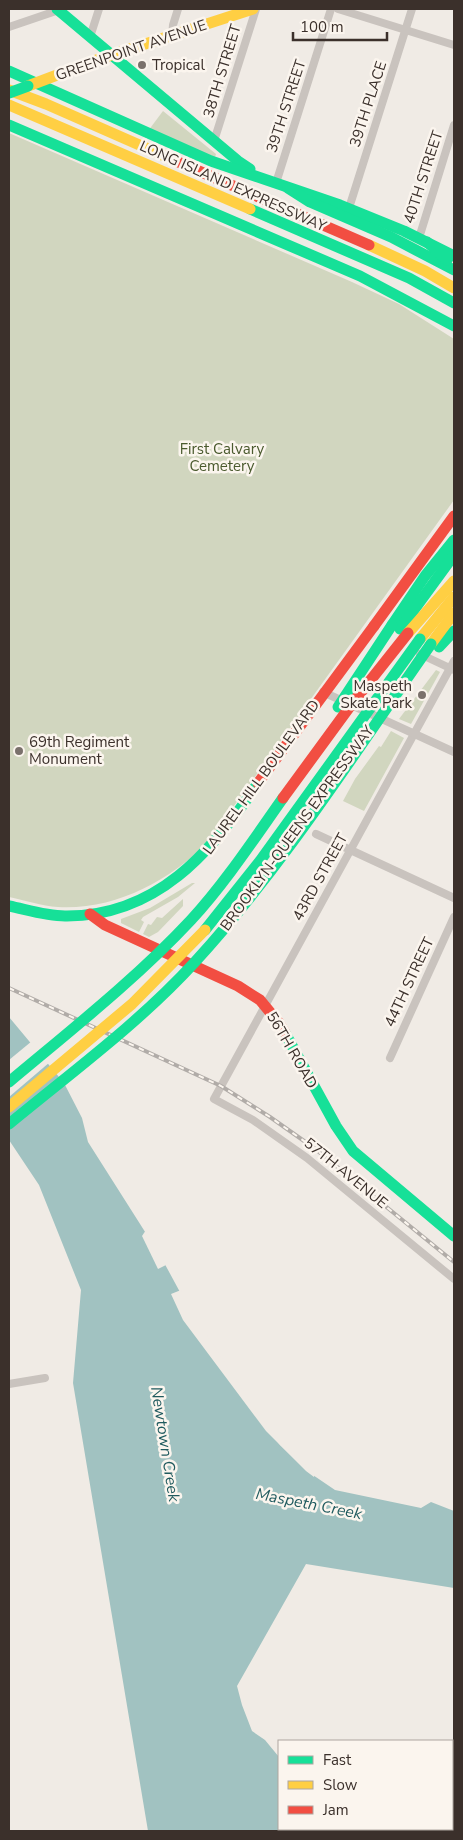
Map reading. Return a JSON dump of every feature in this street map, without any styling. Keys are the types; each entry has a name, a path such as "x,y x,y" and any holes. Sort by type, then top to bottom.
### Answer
{"main road":[{"name":"GREENPOINT AVENUE","path":"9,92 112,55 255,9"},
{"path":"58,10 238,161 271,181"},
{"path":"9,71 32,85 211,160 349,208 423,240 454,256"},
{"path":"9,84 46,104"},
{"name":"LONG ISLAND EXPRESSWAY","path":"9,92 46,104 269,200 397,258 454,288"},
{"name":"LONG ISLAND EXPRESSWAY","path":"9,105 369,260 409,278 454,303"},
{"path":"9,116 243,218 315,256"},
{"path":"9,125 370,280 454,326"},
{"path":"288,188 310,202 375,230 454,270"},
{"path":"269,200 333,221 392,245 454,277"},
{"path":"423,240 454,264"},
{"path":"410,301 442,313 454,320"},
{"path":"410,301 436,322 454,333"},
{"name":"LAUREL HILL BOULEVARD","path":"9,906 54,915 90,914 126,904 151,894 194,865 216,841 323,692 374,626 454,516"},
{"path":"400,629 425,576 454,540"},
{"path":"314,755 334,713 454,556"},
{"name":"BROOKLYN-QUEENS EXPRESSWAY","path":"9,1082 143,968 184,928 232,870 354,701 400,629 454,581"},
{"name":"BROOKLYN-QUEENS EXPRESSWAY","path":"9,1124 132,1023 195,962 256,889 341,774 430,643 454,597"},
{"name":"BROOKLYN-QUEENS EXPRESSWAY","path":"9,1107 132,1004 205,931 454,613"},
{"path":"430,643 454,631"},
{"name":"56TH ROAD","path":"90,914 105,925 243,989 265,1005 279,1023 336,1126 353,1151 454,1236"}],"street":[{"path":"90,37 99,9"},
{"path":"172,36 178,9"},
{"name":"38TH STREET","path":"214,141 255,9"},
{"name":"39TH STREET","path":"271,181 331,9"},
{"path":"338,9 454,45"},
{"name":"39TH PLACE","path":"349,208 412,9"},
{"path":"9,27 58,10"},
{"name":"40TH STREET","path":"423,240 454,125"},
{"path":"374,626 415,652 452,669"},
{"name":"43RD STREET","path":"214,1099 414,733 452,669 454,660"},
{"path":"323,692 454,752"},
{"path":"316,834 454,898"},
{"name":"44TH STREET","path":"390,1058 454,917"},
{"name":"57TH AVENUE","path":"214,1099 252,1120 307,1158 454,1279"},
{"path":"9,1384 45,1378"}],"green space":[{"path":"163,111 216,154 215,157 148,131"},
{"name":"First Calvary Cemetery","path":"9,133 352,282 399,304 454,339 454,500 208,842 176,869 139,891 100,904 79,907 58,907 9,897"},
{"name":"Maspeth Skate Park","path":"436,670 440,672 411,724 399,719"},
{"path":"391,731 404,738 364,811 343,801 355,779 379,746 381,747"},
{"path":"195,883 178,897 143,917 141,920 144,922 139,932 121,923 121,919 150,908"},
{"path":"183,899 183,906 158,932 149,937 143,934 148,924 151,925 157,917 162,918"}],"water":[{"path":"9,1017 64,1083 82,1118 88,1142 161,1257 194,1318 250,1406 280,1445 307,1471 335,1490 421,1508 431,1502 454,1511 454,1588 306,1564 237,1686 252,1731 265,1740 278,1756 278,1830 290,1831 148,1831 73,1383 81,1290 39,1185 9,1140"}],"pier":[{"path":"32,1041 50,1062 9,1097 9,1060"},
{"path":"146,1230 166,1265 158,1269 142,1236"},
{"path":"181,1290 208,1337 260,1416 282,1444 315,1473 314,1477 266,1431 183,1320 171,1294"}],"railway":[{"path":"9,988 221,1086 314,1148 454,1262"}],"traffic: fast":[{"path":"57,9 250,169"},
{"path":"9,71 211,161 340,205 404,231 454,256"},
{"path":"9,93 28,86"},
{"path":"9,125 360,276 454,326"},
{"path":"288,188 310,202 391,237 454,270"},
{"path":"250,209 409,278 454,303"},
{"path":"427,242 447,260"},
{"path":"392,625 425,576 454,540"},
{"path":"400,629 454,555"},
{"path":"338,707 392,625"},
{"path":"439,647 454,631"},
{"path":"205,930 260,861 420,639"},
{"path":"9,1124 128,1027 173,985 227,926 318,807 431,644"},
{"path":"9,906 44,914 65,916 98,913 127,905 154,893 201,856 240,809 258,783"},
{"path":"9,1082 126,983 170,942 204,906 283,798"},
{"path":"285,1033 336,1126 353,1151 454,1236"}],"traffic: slow":[{"path":"28,86 102,58 253,9"},
{"path":"9,90 46,104 169,158"},
{"path":"9,105 250,209"},
{"path":"369,245 425,271 454,288"},
{"path":"408,633 454,581"},
{"path":"420,639 454,597"},
{"path":"431,644 454,613"},
{"path":"9,1107 132,1004 205,930"}],"traffic: jam":[{"path":"169,158 369,245"},
{"path":"374,626 454,516"},
{"path":"258,783 374,626"},
{"path":"283,798 354,701 408,633"},
{"path":"90,914 105,925 238,986 260,1000 285,1033"}],"place":[{"name":"Tropical","path":"142,65"},
{"name":"Maspeth Skate Park","path":"422,695"},
{"name":"69th Regiment Monument","path":"19,751"}],"water label":[{"name":"Newtown Creek","path":"166,1444"},
{"name":"Maspeth Creek","path":"309,1503"}]}
